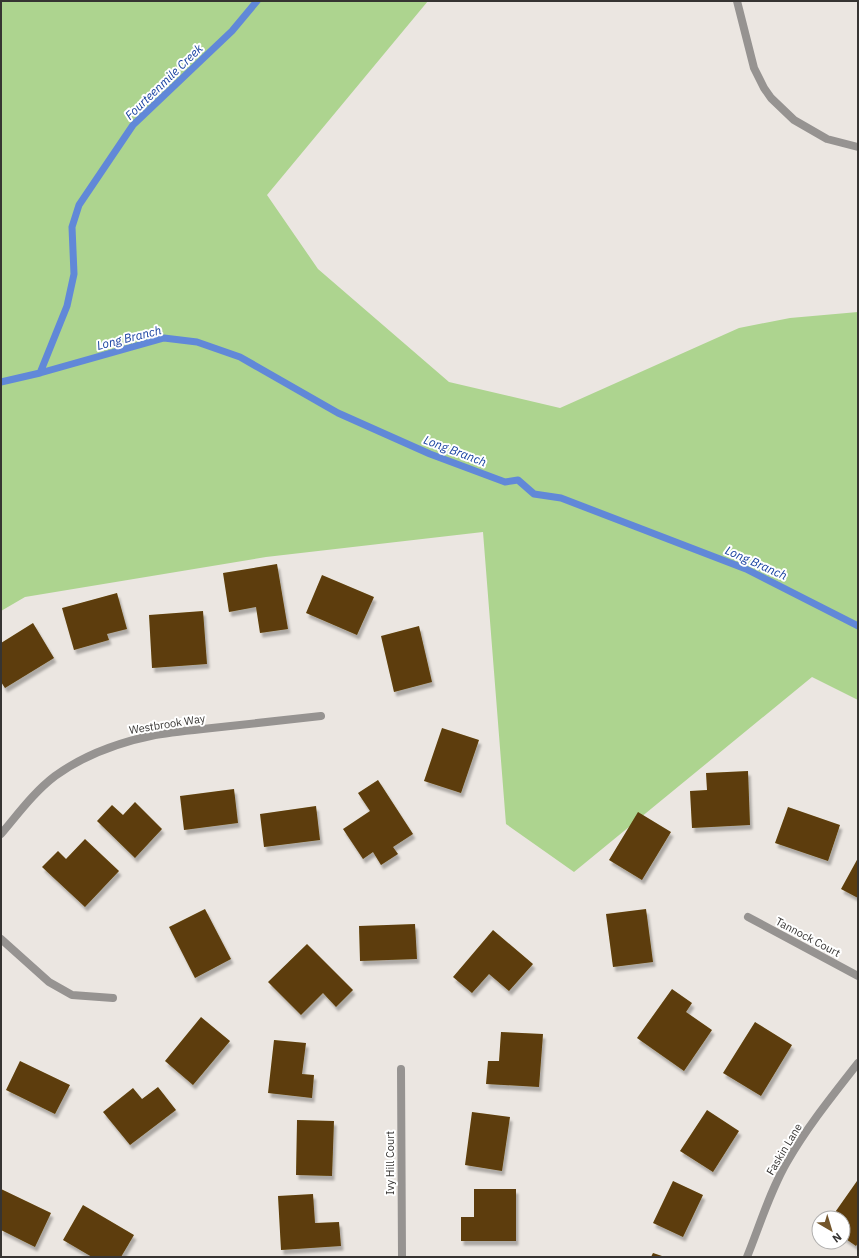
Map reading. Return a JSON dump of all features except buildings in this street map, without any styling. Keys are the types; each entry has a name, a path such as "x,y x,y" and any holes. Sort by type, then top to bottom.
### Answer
{"street":[{"path":"737,1 754,68 771,98 794,120 827,139 858,147"},
{"name":"Westbrook Way","path":"1,834 54,777 77,762 104,750 129,741 156,735 321,716"},
{"name":"Tannock Court","path":"748,917 858,976"},
{"path":"1,939 50,982 72,995 113,998"},
{"name":"Faskin Lane","path":"747,1257 773,1189 787,1162 821,1111 858,1063"},
{"name":"Ivy Hill Court","path":"401,1069 402,1257"}],"green space":[{"path":"1,1 428,1 267,195 318,269 449,382 560,408 739,328 790,318 858,312 858,700 812,677 574,872 506,824 483,532 266,557 25,597 1,611"}],"waterway":[{"name":"Fourteenmile Creek","path":"40,373 67,306 74,274 72,227 79,205 133,125 232,31 257,1"},
{"name":"Long Branch","path":"1,382 40,373 164,338 197,342 240,357 338,413 430,454 505,482 518,480 534,494 561,498 746,569 858,626"}]}
